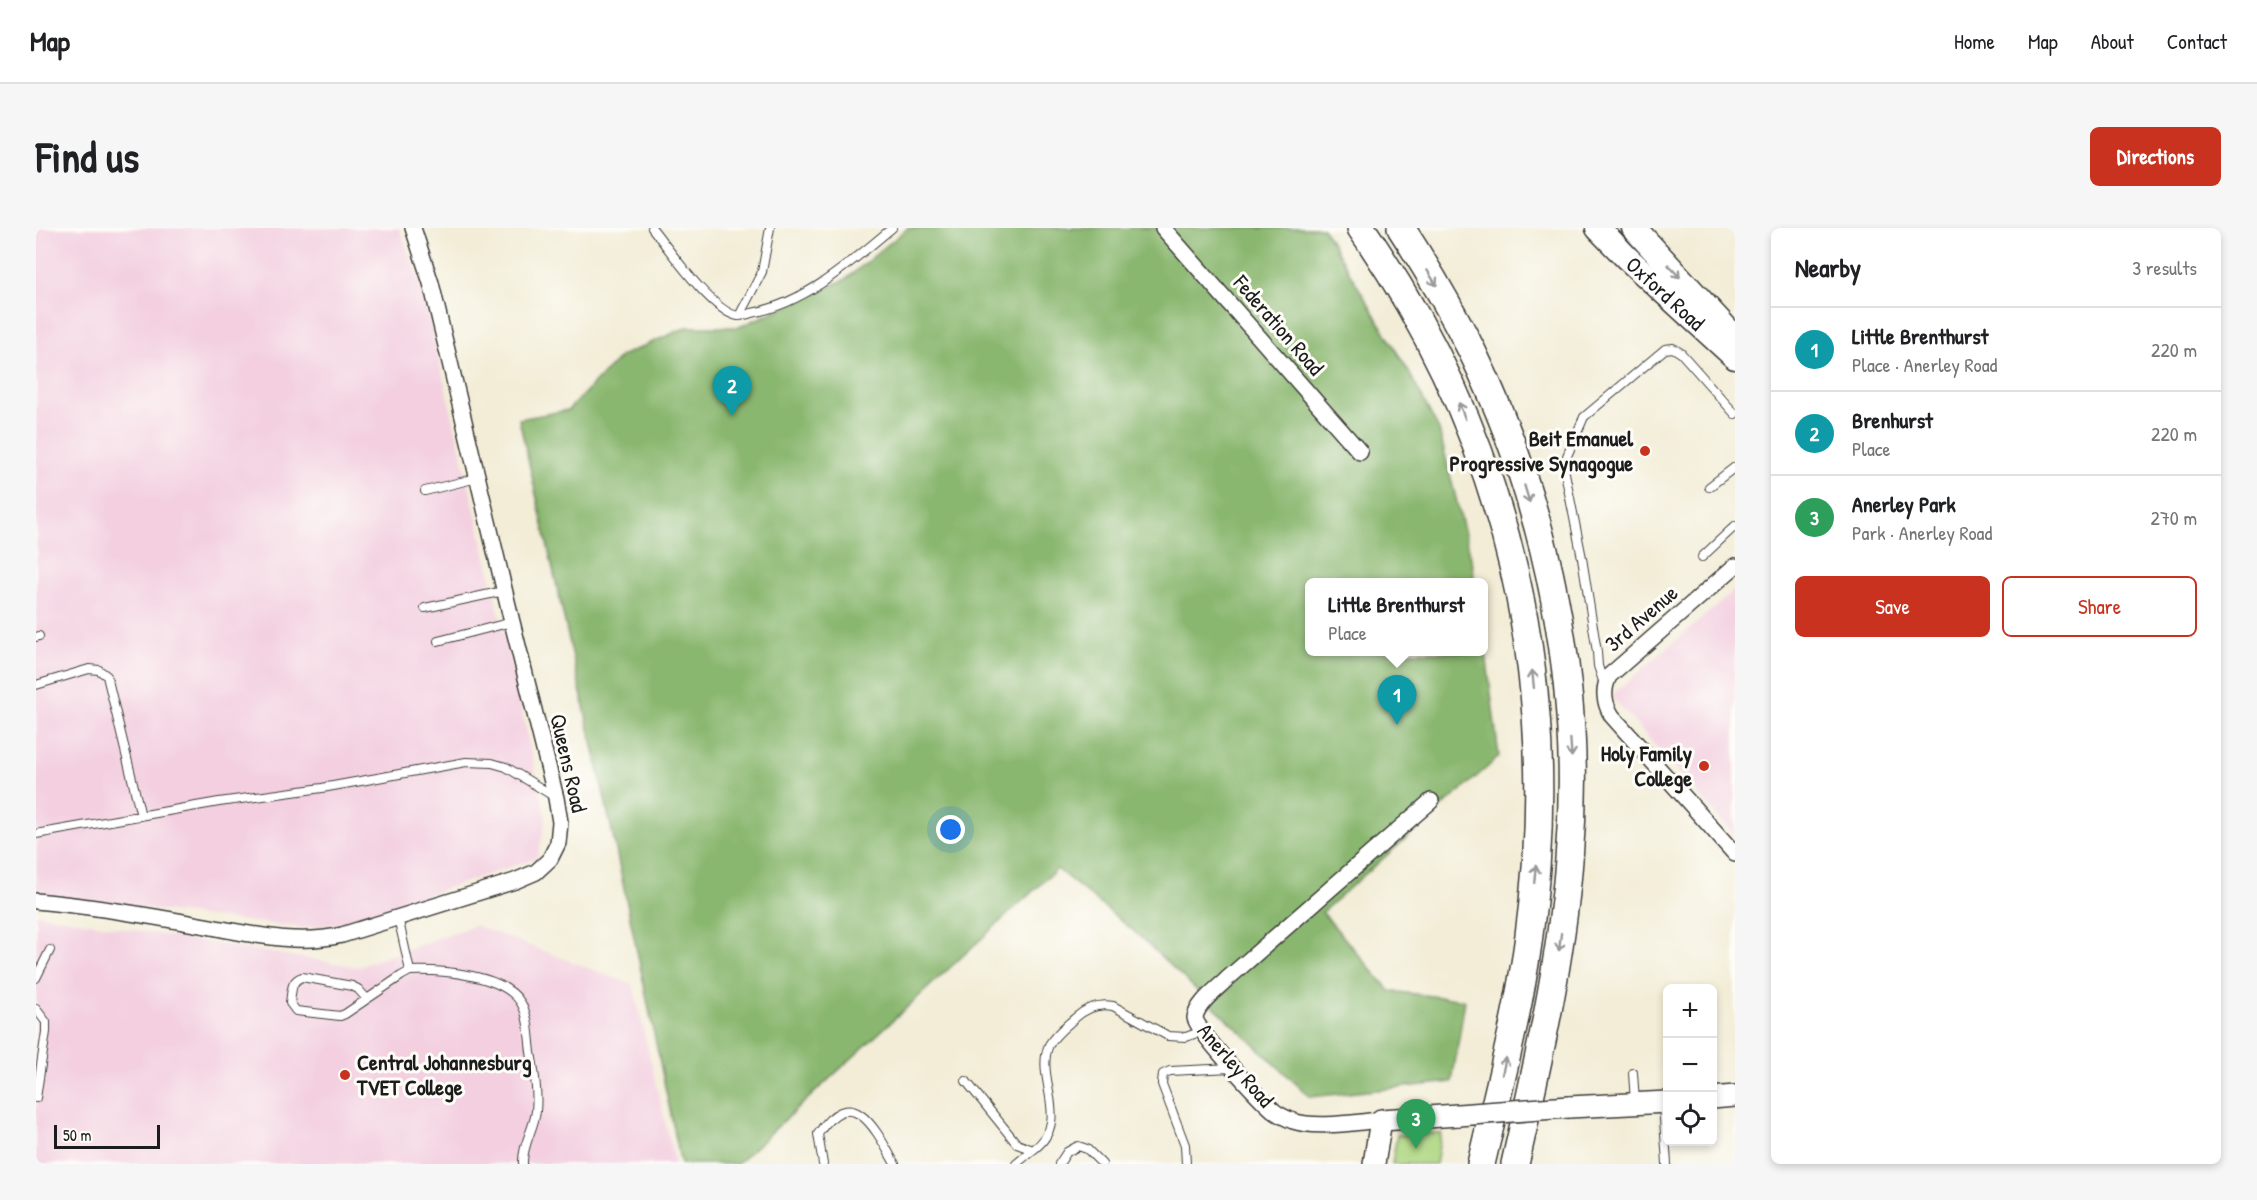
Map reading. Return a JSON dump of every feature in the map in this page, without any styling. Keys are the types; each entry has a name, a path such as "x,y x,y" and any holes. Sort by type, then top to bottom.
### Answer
{"highway":[{"path":"1361,228 1414,311 1437,355 1471,432 1502,522 1521,596 1529,643 1539,758 1536,864 1528,943 1520,991 1481,1164"},
{"path":"1401,228 1437,286 1467,341 1500,414 1537,526 1549,573 1564,662 1572,761 1569,860 1560,949 1545,1034 1515,1164"}],"main road":[{"name":"Oxford Road","path":"1634,228 1735,338"},
{"name":"Oxford Road","path":"1609,232 1735,357"}],"street":[{"name":"Queens Road","path":"36,902 130,913 247,933 306,940 342,935 515,881 545,866 554,853 560,834 556,798 504,591 432,283 414,228"},
{"name":"Federation Road","path":"1163,228 1360,452"},
{"name":"3rd Avenue","path":"1605,688 1609,676 1617,668 1735,566"},
{"path":"1605,688 1605,701 1612,716 1735,854"},
{"name":"Anerley Road","path":"1431,801 1227,979 1202,1005 1196,1015 1197,1025 1273,1111 1293,1121 1322,1123 1381,1120 1663,1102"},
{"path":"1717,1098 1735,1096"},
{"path":"1374,1164 1381,1120"}],"lane":[{"path":"652,228 702,290 721,307 739,316 764,311 788,302 832,276 892,228"},
{"path":"739,316 762,272 770,228"},
{"path":"1605,688 1598,666 1582,558 1564,468 1584,417 1665,349 1673,348 1681,353 1735,414"},
{"path":"1709,488 1735,467"},
{"path":"425,491 477,478"},
{"path":"1702,557 1735,526"},
{"path":"424,608 504,591"},
{"path":"438,641 512,622"},
{"path":"36,685 89,669 99,670 107,676 141,816"},
{"path":"36,834 219,802 322,788 466,762 492,763 506,767 556,798"},
{"path":"398,917 410,972"},
{"path":"36,978 50,950"},
{"path":"367,999 352,986 302,977 293,983 290,1003 296,1011 340,1016 410,972 427,971 488,980 508,989 522,1005 537,1090 536,1113 524,1151 523,1164"},
{"path":"1016,1164 1047,1137 1050,1125 1051,1095 1046,1056 1055,1036 1081,1013 1104,1004 1113,1006 1168,1036 1186,1036 1202,1031"},
{"path":"36,1009 46,1022 36,1098"},
{"path":"1186,1164 1185,1145 1162,1084 1163,1074 1170,1071 1234,1068"},
{"path":"1633,1073 1635,1104"},
{"path":"966,1082 1017,1144 1032,1150"},
{"path":"823,1164 818,1134 838,1112 846,1110 861,1114 870,1123 895,1164"},
{"path":"1059,1164 1067,1152 1078,1146 1087,1149 1102,1164"},
{"path":"1666,1146 1667,1164"}],"shaded area":[{"path":"36,228 399,228 422,288 546,820 537,858 344,923 302,928 36,895"},
{"name":"Holy Family College","path":"1735,590 1735,836 1611,696"},
{"name":"Central Johannesburg TVET College","path":"36,914 358,967 475,925 633,985 675,1164 36,1164"}],"green space":[{"path":"908,228 1323,228 1409,372 1439,430 1474,578 1305,578 1305,656 1486,656 1499,757 1322,912 1390,991 1465,1000 1452,1082 1310,1097 1136,933 1057,869 737,1164 681,1164 611,826 519,419 568,410 621,356 687,327 739,327 846,279"},
{"path":"1441,1133 1436,1164 1392,1164 1397,1135"}],"place":[{"name":"Brenhurst","path":"732,416"},
{"name":"Beit Emanuel Progressive Synagogue","path":"1645,451"},
{"name":"Little Brenthurst","path":"1397,725"},
{"name":"Holy Family College","path":"1704,766"},
{"name":"Central Johannesburg TVET College","path":"345,1075"},
{"name":"Anerley Park","path":"1416,1149"}]}
